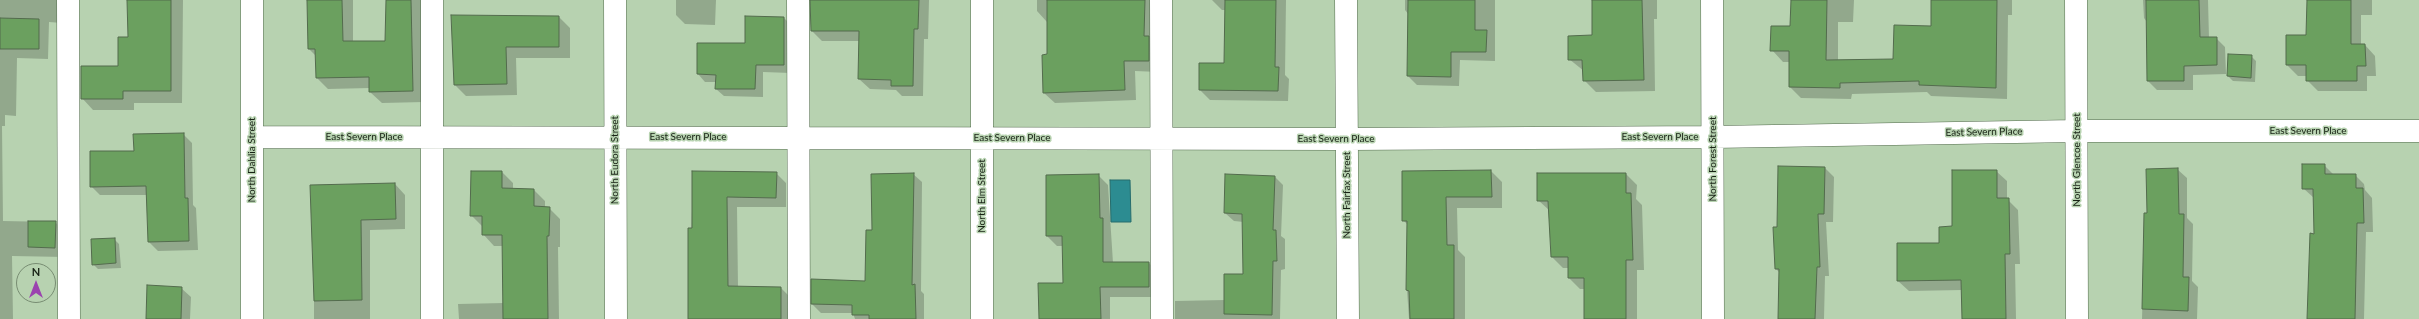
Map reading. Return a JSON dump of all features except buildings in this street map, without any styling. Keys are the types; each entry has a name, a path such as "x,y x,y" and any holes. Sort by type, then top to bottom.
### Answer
{"street":[{"path":"68,0 69,319"},
{"name":"North Dahlia Street","path":"252,0 252,319"},
{"path":"432,0 432,319"},
{"name":"North Eudora Street","path":"615,0 616,319"},
{"path":"798,0 799,319"},
{"name":"North Elm Street","path":"982,0 982,319"},
{"path":"1161,0 1162,319"},
{"name":"North Fairfax Street","path":"1346,0 1348,319"},
{"name":"North Forest Street","path":"1712,0 1713,319"},
{"name":"North Glencoe Street","path":"2076,0 2077,319"},
{"name":"East Severn Place","path":"252,136 1347,139 1713,136 2076,130 2419,131"}],"water":[{"path":"1110,180 1130,180 1131,222 1111,222"}]}
